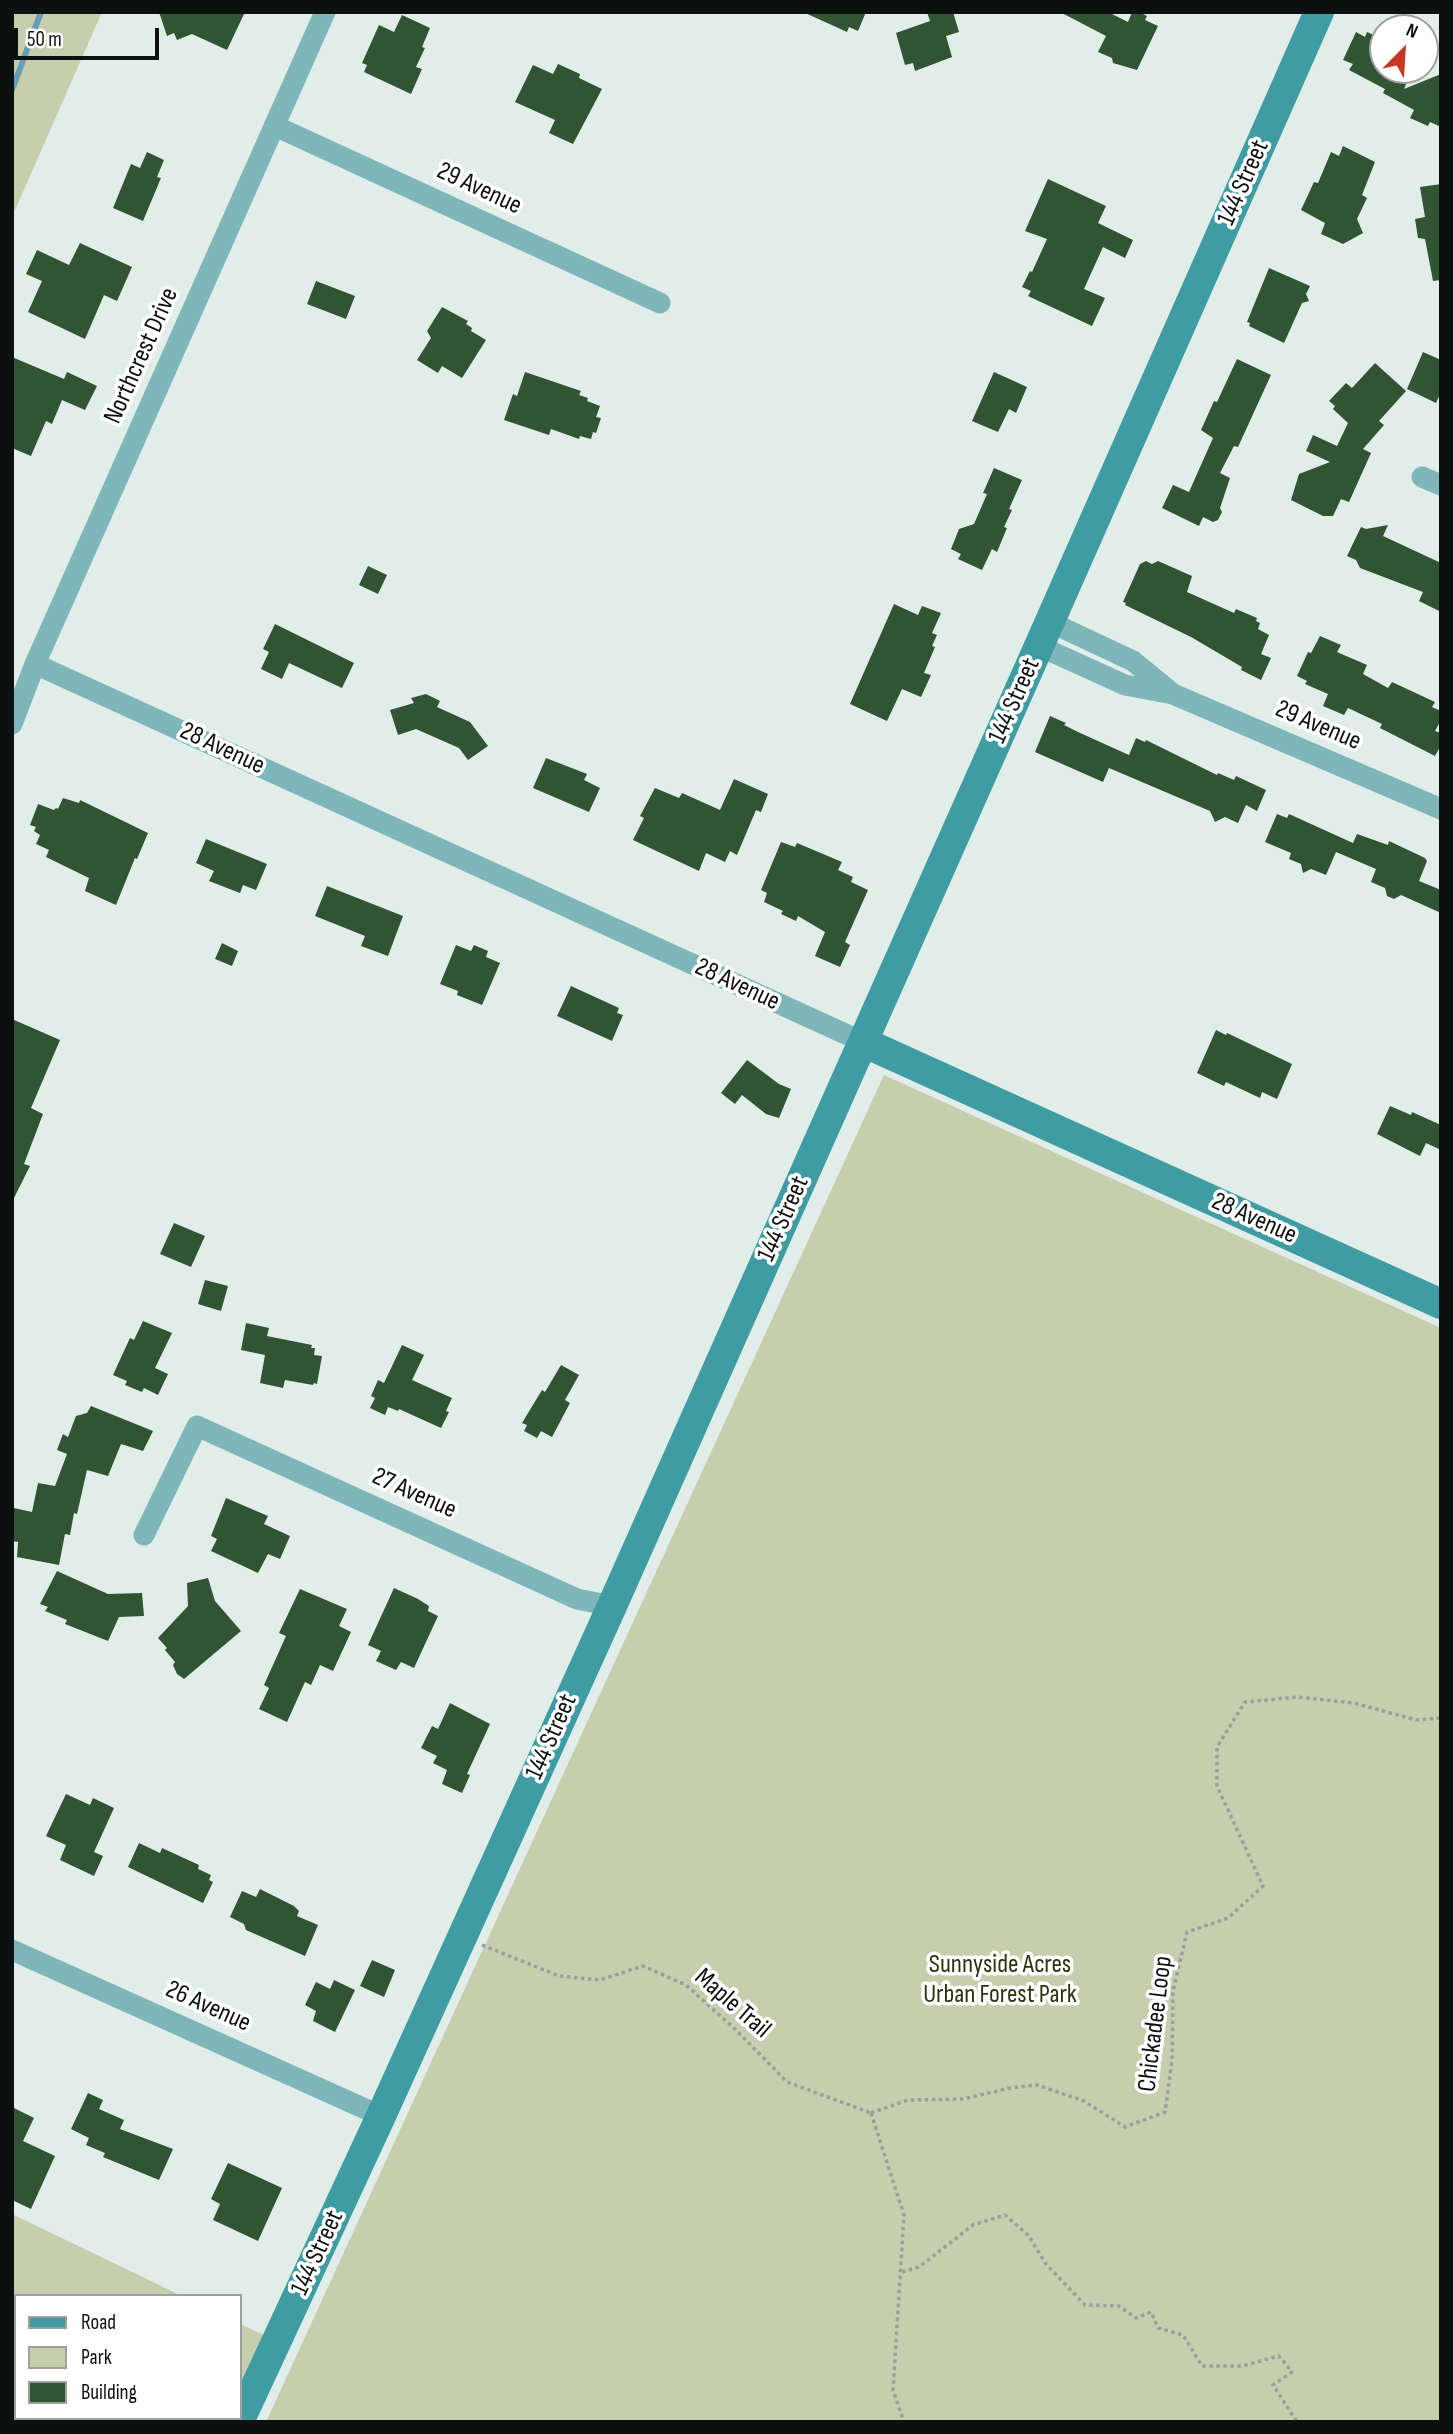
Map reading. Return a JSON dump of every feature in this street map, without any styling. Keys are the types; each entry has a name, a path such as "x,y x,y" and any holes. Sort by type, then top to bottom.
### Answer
{"street":[{"name":"Northcrest Drive","path":"12,724 35,664 326,12"},
{"name":"144 Street","path":"242,2416 612,1606 1319,12"},
{"name":"29 Avenue","path":"275,126 660,303"},
{"name":"29 Avenue","path":"1045,634 1125,685 1173,694 1441,809"},
{"name":"28 Avenue","path":"35,664 1441,1304"},
{"name":"27 Avenue","path":"144,1535 197,1426 577,1599 612,1606"},
{"name":"26 Avenue","path":"12,1950 381,2116"}],"path":[{"name":"Chickadee Loop","path":"871,2113 908,2100 963,2099 1037,2085 1084,2101 1125,2127 1165,2112 1172,2061 1173,1991 1187,1932 1228,1919 1263,1886 1217,1786 1217,1747 1245,1702 1297,1697 1354,1703 1416,1720 1441,1718"},
{"name":"Maple Trail","path":"478,1943 559,1976 600,1980 643,1966 686,1985 735,2029 787,2082 871,2113"},
{"path":"871,2113 904,2215 893,2390 904,2422"},
{"path":"902,2272 919,2267 973,2225 1005,2215 1028,2235 1046,2264 1085,2305 1119,2306 1136,2318 1152,2312 1157,2328 1183,2336 1202,2366 1241,2366 1279,2356 1292,2372 1273,2385 1297,2422"}],"green space":[{"path":"12,12 102,12 12,217"},
{"name":"Sunnyside Acres Urban Forest Park","path":"884,1075 1441,1328 1441,2422 266,2422"},
{"path":"12,2214 178,2294 14,2294 14,2308"},
{"path":"242,2325 264,2335 242,2383"}],"building":[{"path":"159,12 245,12 227,50 192,34 177,40 174,33 167,36"},
{"path":"803,12 866,12 858,31 849,27 847,32"},
{"path":"927,12 953,12 959,32 946,36 952,57 915,71 913,63 905,65 896,33 930,21"},
{"path":"1060,12 1108,12 1128,22 1132,12 1139,12 1147,16 1145,20 1158,26 1137,70 1113,63 1112,58 1098,52 1106,36"},
{"path":"402,15 430,28 416,67 422,69 411,94 364,72 367,65 362,63 379,25 394,32"},
{"path":"1356,32 1365,37 1369,33 1369,81 1349,70 1353,64 1343,60"},
{"path":"558,64 580,74 579,78 602,89 573,144 549,133 555,120 515,102 533,65 553,74"},
{"path":"1441,74 1441,127 1430,122 1428,126 1410,118 1414,110 1383,93 1385,89 1376,84 1406,84 1404,89 1416,84 1439,84"},
{"path":"1343,146 1375,162 1362,195 1367,198 1357,219 1363,233 1343,244 1321,234 1325,223 1301,210 1314,182 1318,183 1331,152 1339,156"},
{"path":"147,152 164,160 157,177 161,178 143,221 113,208 131,164 140,168"},
{"path":"1048,179 1106,206 1098,223 1133,240 1125,258 1103,247 1084,289 1105,298 1092,326 1028,296 1031,291 1022,287 1047,239 1025,231"},
{"path":"1441,184 1441,280 1433,281 1425,239 1418,238 1415,219 1425,217 1420,187"},
{"path":"80,243 132,267 117,301 104,295 85,339 28,312 42,281 26,274 37,250 69,265"},
{"path":"1269,268 1310,286 1306,294 1309,301 1302,303 1284,343 1249,326 1250,323 1247,322"},
{"path":"316,281 355,296 346,319 307,304"},
{"path":"442,307 468,321 466,324 472,328 471,331 486,340 462,378 442,366 438,373 417,360 431,338 427,331"},
{"path":"1423,352 1441,360 1441,392 1436,403 1407,389"},
{"path":"12,357 64,379 67,372 97,386 85,410 62,400 52,424 46,421 31,456 12,448"},
{"path":"1237,359 1271,375 1238,447 1234,446 1220,473 1230,478 1220,508 1222,512 1218,520 1213,522 1203,517 1199,526 1162,508 1173,485 1189,492 1213,438 1201,430"},
{"path":"1375,363 1406,391 1379,421 1384,425 1363,449 1371,453 1349,502 1341,499 1333,516 1323,516 1291,500 1299,474 1330,462 1306,451 1313,435 1337,446 1348,423 1333,409 1335,406 1329,401 1346,383 1352,388"},
{"path":"525,372 581,391 579,395 600,406 596,417 601,418 591,439 580,436 579,439 551,429 549,435 504,420 513,394 517,396"},
{"path":"994,372 1027,387 1016,413 1009,409 998,432 972,421"},
{"path":"994,468 1022,480 1009,509 1012,510 1004,527 1007,528 997,552 992,549 982,570 958,559 961,554 951,549 959,529 974,524 987,494 983,493"},
{"path":"1388,525 1383,536 1441,563 1441,612 1419,601 1423,592 1360,568 1356,560 1347,556 1361,527 1366,529"},
{"path":"1146,561 1152,564 1158,561 1192,576 1187,592 1234,613 1236,609 1257,618 1256,621 1260,623 1258,629 1269,635 1261,654 1271,658 1261,680 1191,637 1125,605 1123,602 1140,564"},
{"path":"368,566 387,575 378,594 359,585"},
{"path":"894,604 918,615 922,606 941,613 932,633 937,635 932,646 935,647 924,673 931,675 921,697 902,689 887,721 850,704"},
{"path":"275,624 354,663 342,688 289,663 282,679 261,669 269,652 263,649"},
{"path":"1320,636 1341,645 1337,652 1367,665 1363,674 1388,688 1392,682 1435,702 1432,707 1441,711 1441,720 1435,731 1441,733 1441,745 1435,756 1380,728 1382,724 1348,708 1344,715 1323,706 1328,694 1305,684 1307,681 1297,676 1308,652 1311,653"},
{"path":"426,694 440,701 437,707 470,722 488,746 468,760 459,748 416,729 398,735 390,710 414,703 411,698"},
{"path":"1050,716 1129,755 1136,738 1145,742 1146,740 1217,775 1218,773 1234,780 1236,776 1266,790 1257,811 1246,805 1238,823 1225,817 1215,822 1210,811 1109,768 1103,782 1035,752"},
{"path":"546,758 587,774 584,780 600,788 589,812 533,788"},
{"path":"734,779 768,794 761,812 756,810 737,855 730,851 725,862 706,853 699,871 633,840 644,818 640,816 655,788 679,798 682,793 720,810"},
{"path":"63,798 79,803 80,800 148,833 116,905 85,891 89,878 46,857 49,850 36,844 40,835 34,831 36,827 30,825 38,804 54,810 58,809"},
{"path":"1277,814 1287,818 1289,814 1353,843 1357,834 1388,845 1389,841 1425,858 1427,861 1419,881 1441,890 1441,913 1401,895 1394,899 1387,896 1385,888 1371,882 1376,869 1336,852 1326,875 1311,869 1303,873 1301,864 1289,859 1291,853 1265,842"},
{"path":"206,839 267,864 256,890 243,885 240,893 209,881 214,871 196,863"},
{"path":"781,842 795,847 797,843 842,862 838,870 853,877 851,882 868,890 845,942 850,945 840,967 815,956 825,932 798,916 796,921 781,914 783,911 764,902 767,893 761,890"},
{"path":"327,886 403,916 388,956 361,946 365,936 315,916"},
{"path":"222,943 238,951 232,966 215,959"},
{"path":"456,945 471,951 474,945 488,951 486,957 500,963 482,1005 457,995 458,991 440,984"},
{"path":"571,986 619,1008 617,1013 623,1015 612,1041 557,1016"},
{"path":"12,1019 60,1040 31,1108 43,1114 24,1164 30,1166 12,1202"},
{"path":"1216,1030 1292,1064 1277,1099 1262,1092 1260,1098 1226,1082 1224,1086 1197,1073"},
{"path":"747,1060 779,1084 791,1089 779,1118 766,1114 742,1095 735,1104 721,1093"},
{"path":"1390,1106 1441,1125 1441,1150 1426,1143 1420,1156 1377,1134"},
{"path":"174,1223 205,1236 191,1267 160,1254"},
{"path":"205,1280 228,1286 221,1311 198,1304"},
{"path":"143,1321 172,1333 155,1368 168,1374 158,1395 144,1388 142,1392 125,1385 127,1381 113,1375 130,1338 134,1340"},
{"path":"246,1323 269,1328 267,1336 312,1345 311,1348 315,1348 314,1355 322,1356 317,1384 285,1380 283,1388 260,1383 265,1355 241,1350"},
{"path":"402,1345 424,1355 412,1380 452,1398 441,1428 399,1409 398,1411 388,1407 385,1415 370,1408 375,1398 371,1396 378,1380 384,1383"},
{"path":"561,1365 579,1375 565,1400 570,1403 552,1437 541,1431 537,1438 524,1431 527,1425 522,1423"},
{"path":"91,1406 153,1431 143,1451 121,1444 108,1476 87,1470 70,1535 65,1534 59,1565 17,1557 18,1542 12,1541 14,1508 32,1512 38,1483 55,1486 67,1454 57,1450 63,1434 68,1437 76,1416 87,1413"},
{"path":"226,1498 268,1516 264,1524 290,1536 280,1559 268,1554 258,1573 211,1551 217,1539 211,1536"},
{"path":"57,1571 108,1594 142,1593 144,1616 119,1617 108,1641 65,1624 67,1620 45,1611 48,1607 40,1604"},
{"path":"208,1578 215,1601 241,1631 184,1679 177,1674 173,1665 175,1662 158,1638 188,1606 187,1583"},
{"path":"394,1588 429,1606 428,1611 438,1616 414,1668 401,1662 396,1670 376,1661 381,1651 368,1645"},
{"path":"300,1589 347,1609 339,1626 351,1632 333,1671 320,1665 311,1685 305,1682 287,1722 259,1709 269,1688 264,1685 286,1636 279,1633"},
{"path":"450,1703 490,1724 467,1774 470,1775 462,1793 442,1784 447,1770 433,1763 437,1756 421,1748 432,1726 438,1729"},
{"path":"66,1794 90,1805 93,1798 114,1808 94,1852 103,1856 94,1876 60,1860 66,1845 46,1836"},
{"path":"139,1843 160,1853 162,1848 199,1865 198,1869 211,1875 209,1880 213,1882 203,1903 128,1867"},
{"path":"260,1889 294,1906 299,1911 297,1916 318,1925 305,1956 246,1930 244,1924 230,1917 242,1891 256,1897"},
{"path":"372,1960 395,1970 384,1997 360,1986"},
{"path":"334,1980 355,1990 335,2032 313,2021 316,2011 305,2005 316,1982 330,1989"},
{"path":"88,2093 103,2100 99,2109 124,2120 120,2129 173,2149 159,2180 103,2157 105,2153 86,2145 89,2138 71,2129"},
{"path":"12,2107 34,2118 23,2141 55,2156 31,2209 12,2200"},
{"path":"228,2163 282,2188 258,2241 213,2220 220,2204 211,2199"}],"waterway":[{"path":"12,90 41,12"}]}
